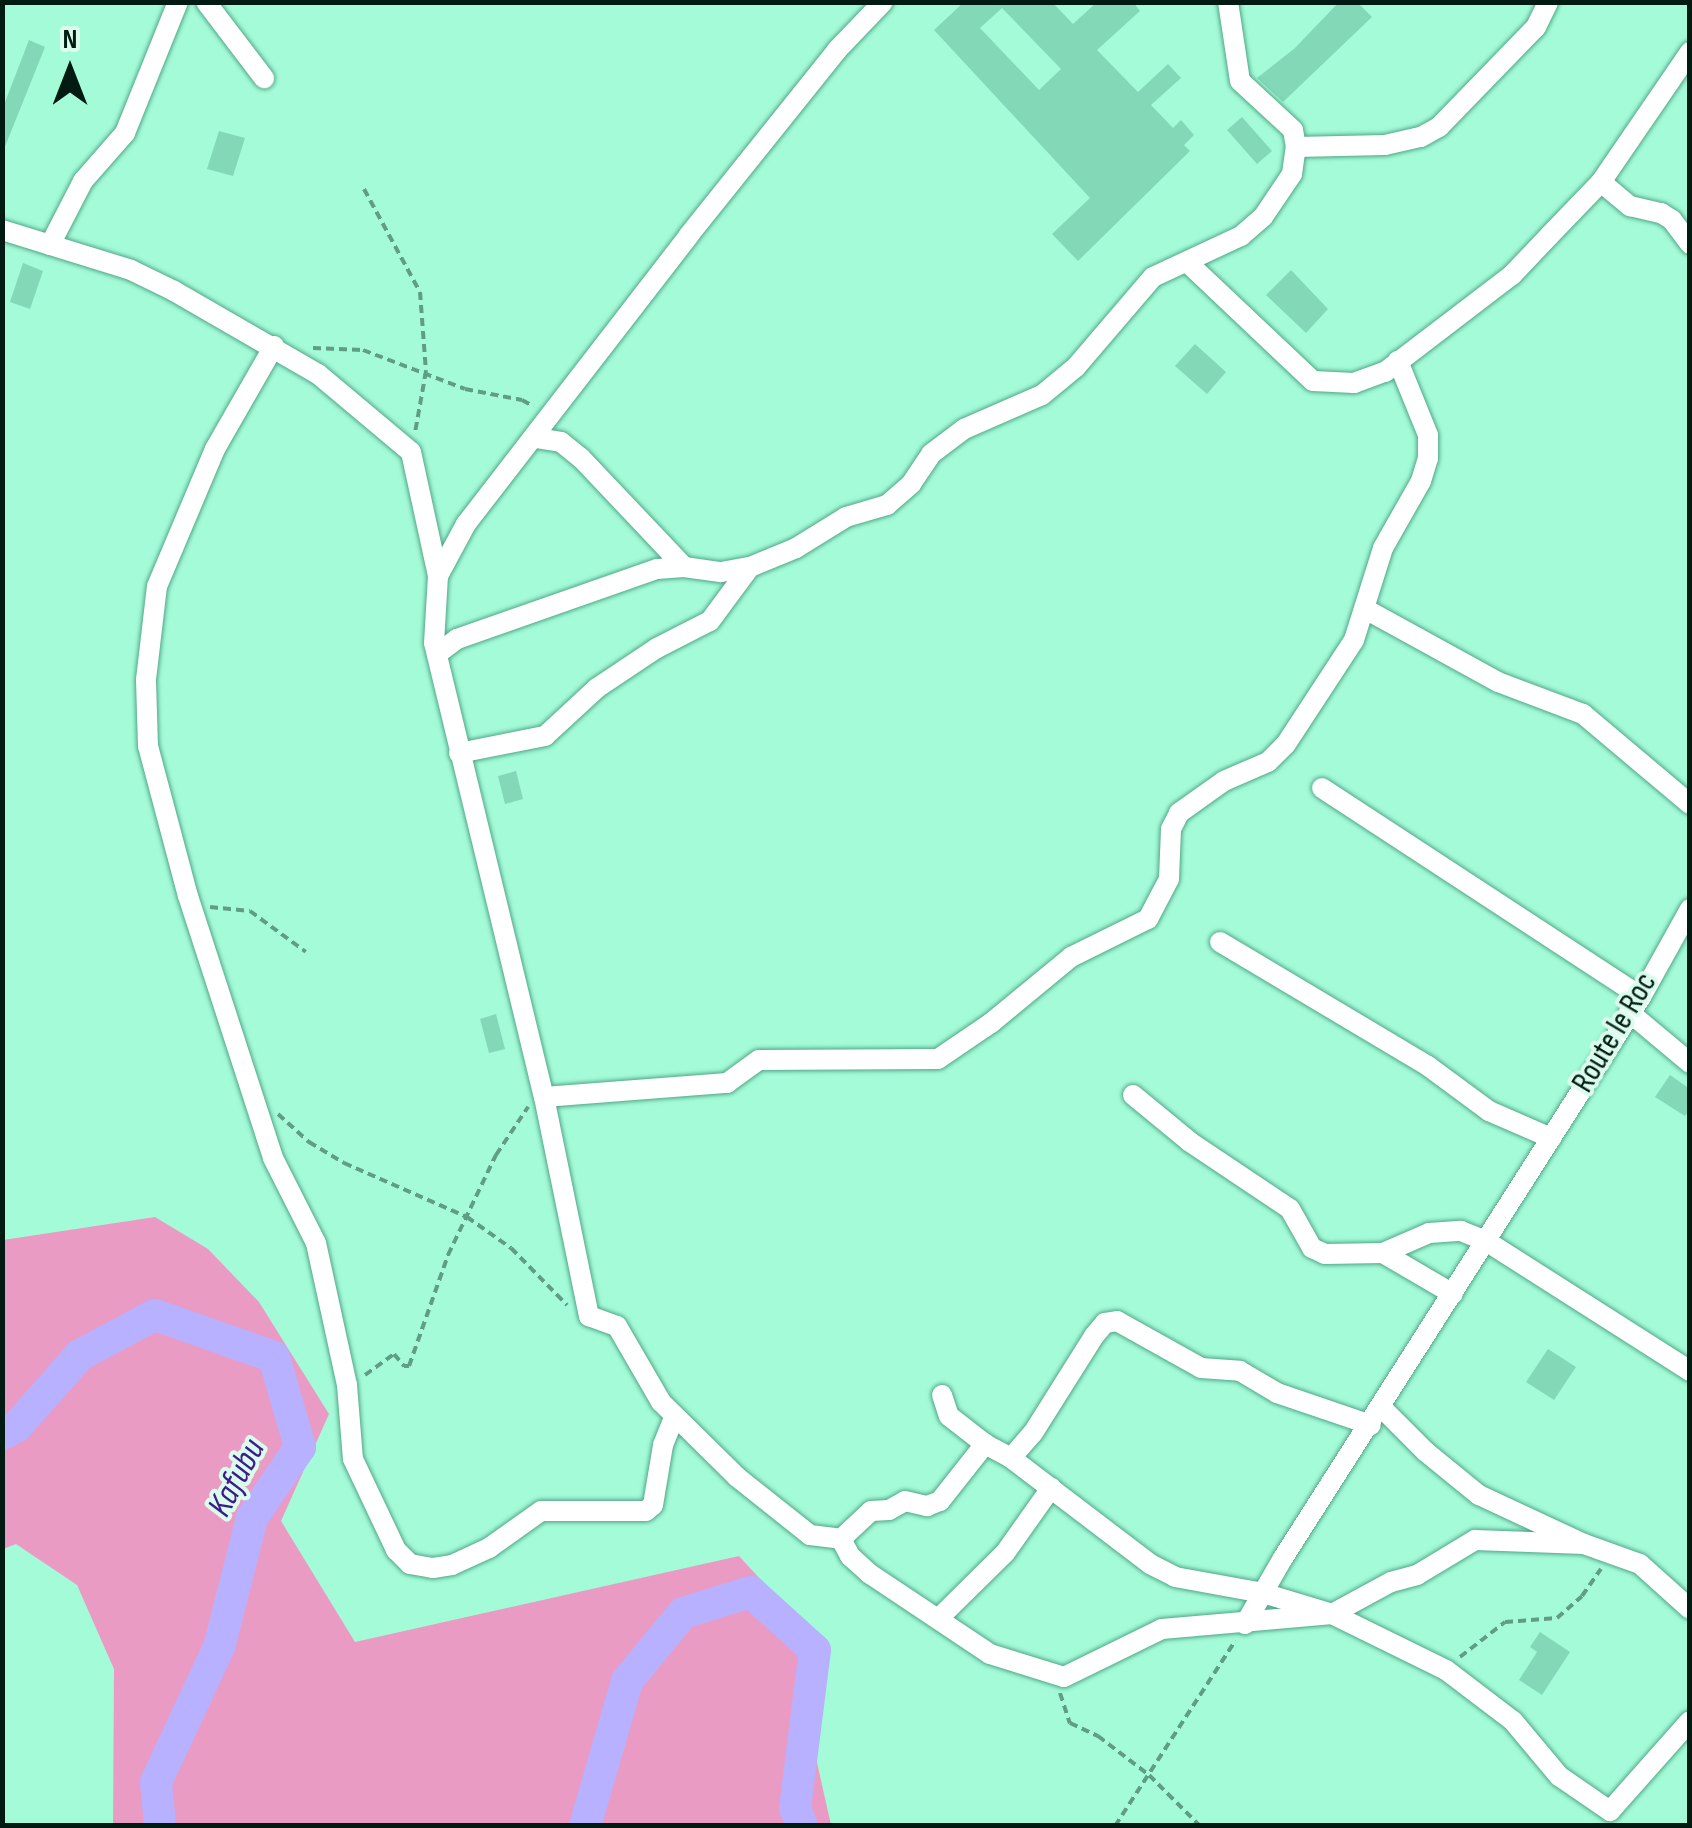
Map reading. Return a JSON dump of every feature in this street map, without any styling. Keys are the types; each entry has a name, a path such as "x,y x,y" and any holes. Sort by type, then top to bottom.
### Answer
{"street":[{"path":"50,245 83,181 125,133 178,2"},
{"path":"206,2 264,78"},
{"path":"842,1540 810,1534 737,1477 674,1418 636,1363 617,1326 589,1316 542,1087 437,654 433,610 438,576 466,524 542,431 688,236 837,50 882,2"},
{"path":"437,654 457,639 657,569 684,567 721,572 750,567 796,548 846,517 899,498 931,454 964,429 1042,395 1076,366 1153,277 1215,252 1262,217 1292,174 1296,147 1293,130 1240,81 1228,2"},
{"path":"1296,147 1385,145 1421,137 1439,128 1536,27 1548,2"},
{"path":"1187,262 1313,381 1354,383 1385,372 1512,275 1601,182 1690,52"},
{"path":"1601,182 1630,206 1661,212 1690,244"},
{"path":"2,230 130,270 274,346 318,374 411,452 438,576"},
{"path":"274,346 215,450 157,586 146,680 148,746 188,896 273,1158 316,1243 347,1385 353,1459 396,1550 410,1564 433,1568 452,1565 488,1548 541,1511 646,1511 653,1505 663,1445 674,1418"},
{"path":"542,1087 727,1083 760,1060 840,1063 897,1056 938,1059 1071,957 1148,919 1169,879 1171,828 1178,813 1224,781 1268,762 1286,744 1354,640 1367,610 1383,548 1421,482 1428,458 1428,435 1398,361"},
{"path":"542,431 581,458 684,567"},
{"path":"460,753 545,736 597,688 657,648 710,622 750,567"},
{"path":"1367,610 1498,682 1583,714 1690,804"},
{"path":"1322,788 1446,866 1635,1004 1690,1063"},
{"name":"Route le Roc","path":"1246,1624 1635,1004 1690,908"},
{"path":"1220,942 1428,1066 1489,1111 1551,1138"},
{"path":"1133,1095 1190,1142 1295,1214 1312,1248 1325,1254 1383,1253 1429,1232 1461,1231 1486,1240 1690,1371"},
{"path":"1383,1253 1453,1294"},
{"path":"1011,1458 1033,1433 1094,1336 1106,1323 1116,1320 1200,1368 1240,1372 1277,1393 1376,1416 1479,1495 1584,1544 1640,1564 1690,1609"},
{"path":"942,1394 949,1416 1150,1564 1176,1577 1224,1589 1264,1592 1332,1614 1446,1670 1513,1721 1559,1776 1610,1812 1690,1721"},
{"path":"842,1540 871,1511 889,1510 904,1501 927,1506 940,1501 984,1444"},
{"path":"940,1617 1005,1553 1051,1488"},
{"path":"842,1540 850,1556 870,1574 940,1617 990,1654 1051,1674 1074,1675 1162,1629 1332,1614 1391,1582 1416,1575 1474,1540 1509,1538 1584,1544"}],"path":[{"path":"364,189 420,292 426,372 411,452"},
{"path":"274,346 363,350 466,389 530,402 542,431"},
{"path":"188,896 226,911 250,912 306,952"},
{"path":"250,1081 309,1142 387,1185 466,1217 511,1248 562,1301 589,1316"},
{"path":"347,1385 394,1354 404,1366 409,1366 428,1304 496,1154 542,1087"},
{"path":"1446,1670 1505,1622 1557,1618 1614,1556"},
{"path":"1115,1826 1246,1624"},
{"path":"1051,1674 1070,1723 1098,1736 1149,1774 1200,1826"}],"shaded area":[{"path":"155,1217 208,1249 259,1302 329,1414 281,1521 355,1642 739,1556 793,1615 805,1709 831,1825 113,1825 114,1669 77,1585 16,1544 3,1549 3,1240"}],"building":[{"path":"964,2 1052,2 1073,24 1097,2 1133,2 1140,11 1097,50 1138,92 1168,64 1181,78 1151,105 1173,128 1181,120 1194,135 1184,145 1190,151 1078,261 1052,234 1090,198 934,30","holes":["1002,8 1061,69 1039,90 980,28"]},
{"path":"1339,2 1357,2 1372,17 1283,102 1257,78 1295,48"},
{"path":"29,40 45,47 2,154 2,110"},
{"path":"1242,117 1272,151 1257,164 1227,130"},
{"path":"219,131 245,138 233,176 207,169"},
{"path":"23,263 43,271 30,309 10,302"},
{"path":"1291,270 1328,309 1306,333 1266,295"},
{"path":"1195,344 1226,372 1207,394 1175,366"},
{"path":"516,771 523,799 505,804 498,776"},
{"path":"496,1014 505,1049 489,1053 480,1019"},
{"path":"1670,1075 1690,1089 1690,1109 1685,1116 1655,1097"},
{"path":"1548,1349 1576,1367 1554,1400 1526,1382"},
{"path":"1540,1632 1570,1652 1542,1695 1519,1680 1537,1652 1530,1647"}],"waterway":[{"name":"Kafubu","path":"2,1434 17,1426 80,1355 155,1315 274,1357 300,1447 252,1518 219,1647 156,1782 160,1826"},
{"name":"Kafubu","path":"585,1826 627,1681 683,1613 751,1592 815,1650 795,1808 802,1826"}]}
